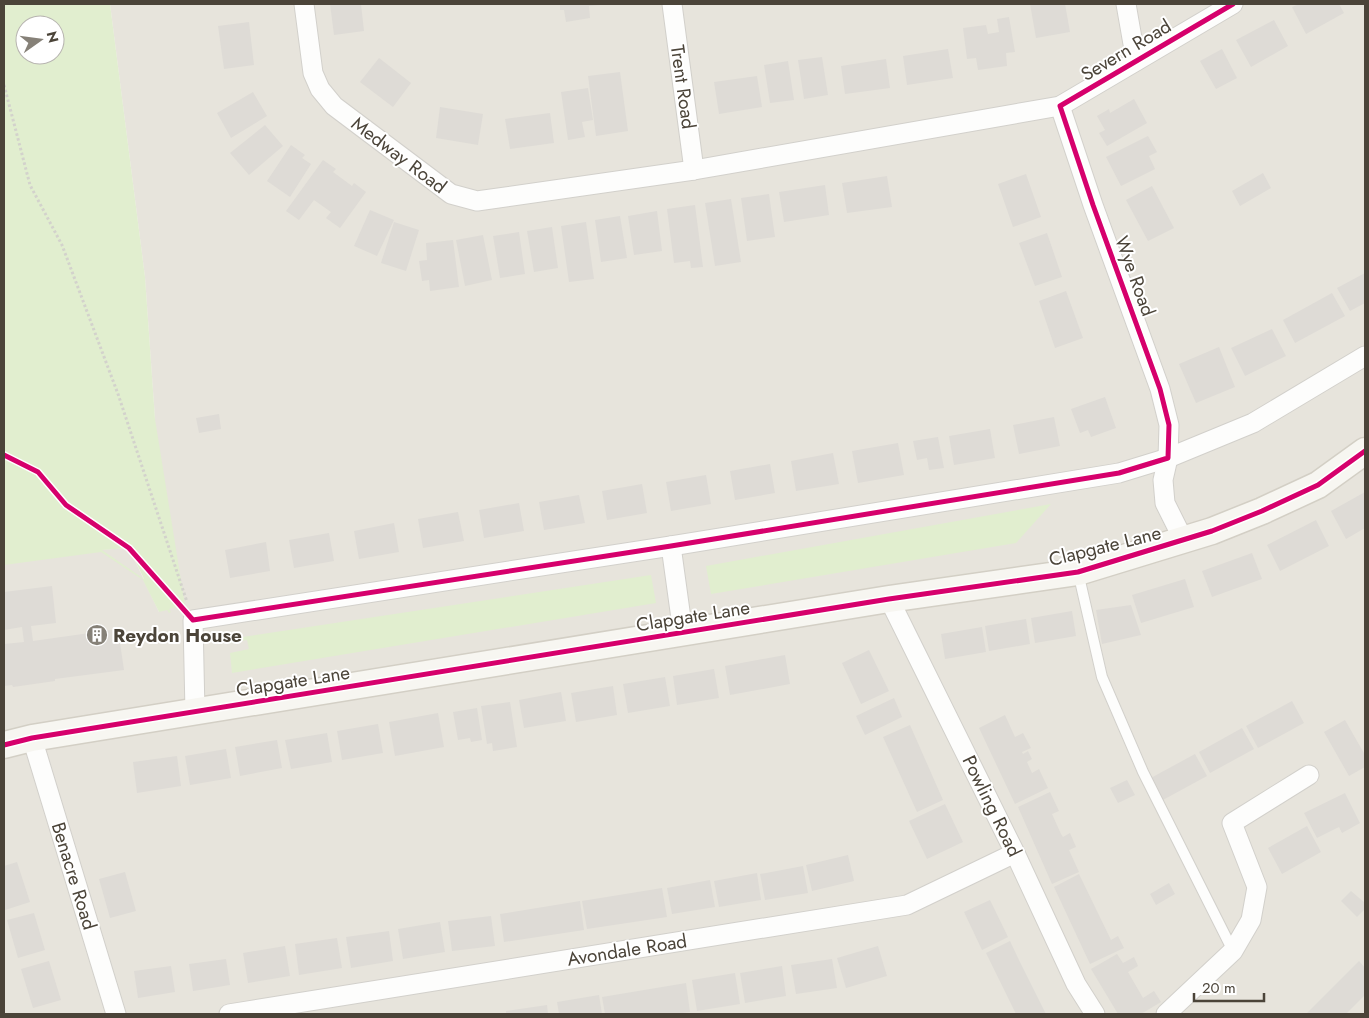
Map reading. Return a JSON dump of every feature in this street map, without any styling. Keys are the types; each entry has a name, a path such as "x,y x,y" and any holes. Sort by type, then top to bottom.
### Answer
{"street":[{"name":"Medway Road","path":"304,4 313,73 320,89 334,106 452,194 477,201 694,170"},
{"name":"Trent Road","path":"672,4 694,170"},
{"path":"1126,4 1136,61"},
{"name":"Severn Road","path":"694,170 1060,106 1233,4"},
{"name":"Wye Road","path":"1060,106 1093,205 1160,390 1169,425 1168,458 1163,480 1165,503 1184,541"},
{"path":"194,712 193,620 671,546 1119,473 1168,458 1253,423 1365,356"},
{"name":"Clapgate Lane","path":"4,745 32,738 889,599 1078,572 1212,532 1262,511 1318,485 1365,451"},
{"name":"Clapgate Lane","path":"671,546 683,633"},
{"name":"Powling Road","path":"889,599 1015,853 1076,984 1095,1014"},
{"name":"Benacre Road","path":"32,738 116,1014"},
{"path":"1166,1014 1233,950 1251,920 1257,887 1232,823 1309,775"},
{"name":"Avondale Road","path":"242,1013 907,905 1015,853"}],"lane":[{"path":"1078,572 1102,678 1143,772 1233,950"}],"path":[{"path":"4,85 30,185 62,245 118,394 193,620"}],"shaded area":[{"path":"110,4 1365,4 1365,1014 4,1014 4,556 129,548 159,612 155,419 145,277"}],"green space":[{"path":"4,4 110,4 145,277 155,419 185,605 169,609 171,612 169,613 167,610 159,612 143,580 101,552 4,565","holes":["129,548 144,579 102,550"]},
{"path":"1051,504 1016,543 711,594 706,566"},
{"path":"651,575 656,603 232,673 230,653 249,649 247,640 229,643 229,639"}],"building":[{"path":"330,4 361,4 364,31 334,35"},
{"path":"560,4 600,5 589,6 590,18 566,22 564,10 560,10"},
{"path":"1030,4 1065,4 1070,32 1036,38"},
{"path":"1299,4 1339,4 1344,13 1306,34 1292,7"},
{"path":"1009,17 1015,52 1006,53 1007,66 978,70 976,58 967,59 963,28 986,25 988,34 999,32 997,19"},
{"path":"1274,20 1288,46 1251,67 1236,40"},
{"path":"249,22 254,65 224,69 218,26"},
{"path":"948,49 953,78 907,85 903,56"},
{"path":"1222,49 1237,78 1216,89 1200,61"},
{"path":"822,57 828,95 804,99 798,60"},
{"path":"379,58 411,83 393,107 360,82"},
{"path":"886,59 890,88 845,94 841,66"},
{"path":"788,61 794,100 770,103 764,65"},
{"path":"620,72 628,131 596,136 588,76"},
{"path":"757,76 762,107 719,114 714,82"},
{"path":"588,88 593,120 582,122 585,137 568,140 561,92"},
{"path":"253,92 267,116 231,138 217,113"},
{"path":"1134,99 1147,123 1107,146 1099,133 1105,130 1097,116 1109,109 1110,113"},
{"path":"440,107 483,114 478,145 436,138"},
{"path":"550,113 554,143 510,149 505,119"},
{"path":"265,125 283,146 249,175 230,153"},
{"path":"1148,136 1157,152 1149,156 1155,169 1121,186 1106,157"},
{"path":"291,145 305,155 302,158 311,164 290,197 267,181"},
{"path":"323,160 336,169 333,172 352,186 354,183 366,192 340,228 326,218 331,212 314,200 299,220 286,211"},
{"path":"1263,173 1271,188 1240,206 1232,191"},
{"path":"1026,174 1041,217 1013,227 998,184"},
{"path":"887,176 892,207 847,213 842,183"},
{"path":"825,185 829,215 784,222 779,192"},
{"path":"1152,186 1174,228 1148,241 1126,200"},
{"path":"769,194 775,237 747,241 741,198"},
{"path":"731,199 741,262 715,266 705,203"},
{"path":"695,205 703,267 691,268 690,261 674,263 667,209"},
{"path":"370,210 394,220 377,256 354,246"},
{"path":"657,211 662,251 634,255 628,216"},
{"path":"620,216 627,258 601,262 595,220"},
{"path":"394,222 419,230 406,271 381,263"},
{"path":"586,222 594,279 569,282 561,226"},
{"path":"552,227 558,268 534,272 527,231"},
{"path":"519,232 525,274 500,278 493,236"},
{"path":"1047,233 1062,277 1035,286 1019,243"},
{"path":"483,235 492,280 465,286 456,240"},
{"path":"453,240 459,287 430,291 429,280 422,281 419,261 427,260 426,243"},
{"path":"1365,273 1365,303 1350,311 1337,288"},
{"path":"1066,291 1083,338 1055,348 1039,301"},
{"path":"1332,293 1345,316 1295,343 1283,320"},
{"path":"1272,329 1286,356 1245,376 1231,348"},
{"path":"1219,347 1235,387 1196,403 1179,364"},
{"path":"1105,397 1116,428 1091,437 1088,430 1080,433 1071,409"},
{"path":"219,414 221,429 199,433 196,418"},
{"path":"1054,417 1060,446 1019,454 1013,425"},
{"path":"990,429 995,458 954,465 949,436"},
{"path":"938,437 944,468 929,470 927,458 917,460 913,441"},
{"path":"898,443 904,475 858,483 852,451"},
{"path":"833,453 839,484 796,491 791,461"},
{"path":"770,464 775,493 735,500 730,471"},
{"path":"706,475 711,504 671,511 666,482"},
{"path":"642,484 647,513 607,520 602,491"},
{"path":"1365,492 1365,528 1346,539 1331,511"},
{"path":"579,495 585,523 544,530 539,502"},
{"path":"519,503 524,531 484,538 479,510"},
{"path":"458,512 464,541 423,548 418,519"},
{"path":"1316,520 1329,546 1280,571 1267,545"},
{"path":"394,523 399,552 359,559 354,531"},
{"path":"329,533 334,561 294,568 289,540"},
{"path":"266,542 270,571 230,578 225,550"},
{"path":"1252,553 1262,579 1212,597 1202,571"},
{"path":"1185,579 1194,607 1141,623 1132,595"},
{"name":"Reydon House","path":"52,586 56,623 31,626 33,641 118,629 124,670 55,679 55,681 13,687 12,685 4,686 4,644 24,642 22,627 4,630 4,592"},
{"path":"1131,605 1141,635 1102,644 1096,610"},
{"path":"1072,611 1076,636 1035,643 1031,618"},
{"path":"1026,619 1030,644 989,651 985,626"},
{"path":"982,627 986,652 945,659 941,634"},
{"path":"869,650 889,691 861,704 842,663"},
{"path":"785,655 790,684 730,695 725,666"},
{"path":"714,669 719,698 677,705 673,676"},
{"path":"665,677 670,706 628,713 623,684"},
{"path":"613,686 617,715 576,722 571,693"},
{"path":"561,692 566,721 524,728 519,700"},
{"path":"894,698 902,717 865,735 856,716"},
{"path":"1292,701 1304,723 1258,748 1246,726"},
{"path":"510,702 517,747 493,751 492,743 487,744 481,706"},
{"path":"477,708 482,740 471,742 470,738 458,740 453,712"},
{"path":"438,713 444,747 395,756 389,722"},
{"path":"1005,715 1015,737 1023,733 1031,748 1022,752 1023,754 1028,751 1032,759 1027,762 1032,773 1039,769 1048,788 1015,804 979,728"},
{"path":"1345,720 1365,755 1365,767 1349,776 1324,732"},
{"path":"378,724 383,753 342,760 337,731"},
{"path":"910,725 943,800 917,812 883,737"},
{"path":"1242,728 1254,749 1210,773 1199,752"},
{"path":"327,733 332,762 291,769 285,740"},
{"path":"277,740 282,768 240,776 235,747"},
{"path":"226,749 231,778 190,785 185,756"},
{"path":"1195,754 1207,776 1161,801 1149,779"},
{"path":"177,756 181,786 137,793 133,762"},
{"path":"1127,780 1135,795 1118,803 1110,788"},
{"path":"1050,792 1059,811 1052,814 1061,834 1063,837 1070,833 1076,847 1069,850 1079,872 1052,884 1018,807"},
{"path":"1345,793 1360,823 1342,833 1339,827 1317,838 1304,813"},
{"path":"945,804 963,842 927,859 909,821"},
{"path":"1307,826 1321,852 1282,874 1268,848"},
{"path":"848,855 854,881 812,891 806,865"},
{"path":"17,862 30,902 5,910 4,866"},
{"path":"803,866 808,893 765,900 760,874"},
{"path":"125,872 136,911 110,918 99,879"},
{"path":"757,873 761,900 719,907 714,881"},
{"path":"1079,874 1111,940 1118,936 1124,948 1090,964 1054,887"},
{"path":"710,880 715,907 672,914 667,888"},
{"path":"1169,883 1175,894 1156,905 1150,894"},
{"path":"662,888 667,917 587,929 582,901"},
{"path":"1351,891 1365,903 1365,909 1357,917 1341,901"},
{"path":"990,900 1008,937 982,950 964,912"},
{"path":"580,901 584,930 504,942 500,914"},
{"path":"34,913 45,950 18,958 7,920"},
{"path":"491,916 495,946 452,951 448,921"},
{"path":"440,922 445,952 403,959 398,929"},
{"path":"389,931 393,961 351,968 346,937"},
{"path":"337,938 342,968 299,975 295,944"},
{"path":"1010,941 1046,1014 1016,1014 986,953"},
{"path":"285,946 290,976 248,983 243,953"},
{"path":"878,946 887,976 846,988 837,958"},
{"path":"1117,954 1123,963 1134,957 1138,966 1128,972 1143,998 1154,991 1161,1002 1141,1014 1118,1014 1091,969"},
{"path":"226,959 230,985 193,991 189,964"},
{"path":"832,959 837,988 796,994 791,965"},
{"path":"49,961 61,1000 33,1008 21,969"},
{"path":"1359,961 1365,968 1365,995 1346,1014 1306,1014"},
{"path":"171,966 175,992 138,998 134,971"},
{"path":"782,966 786,996 745,1003 740,973"},
{"path":"735,973 740,1004 697,1011 692,980"},
{"path":"686,983 690,1012 675,1014 605,1014 602,997"},
{"path":"599,995 602,1014 559,1014 557,1002"},
{"path":"547,1005 548,1014 506,1014 506,1011"}],"cycle path":[{"path":"4,455 38,472 66,505 129,548 193,620 671,546 1119,473 1168,458 1169,425 1160,389 1093,205 1060,106 1233,4"},
{"path":"4,745 32,738 889,599 1078,572 1212,531 1262,511 1318,485 1365,451"}],"place":[{"name":"Reydon House","path":"97,635"}]}
